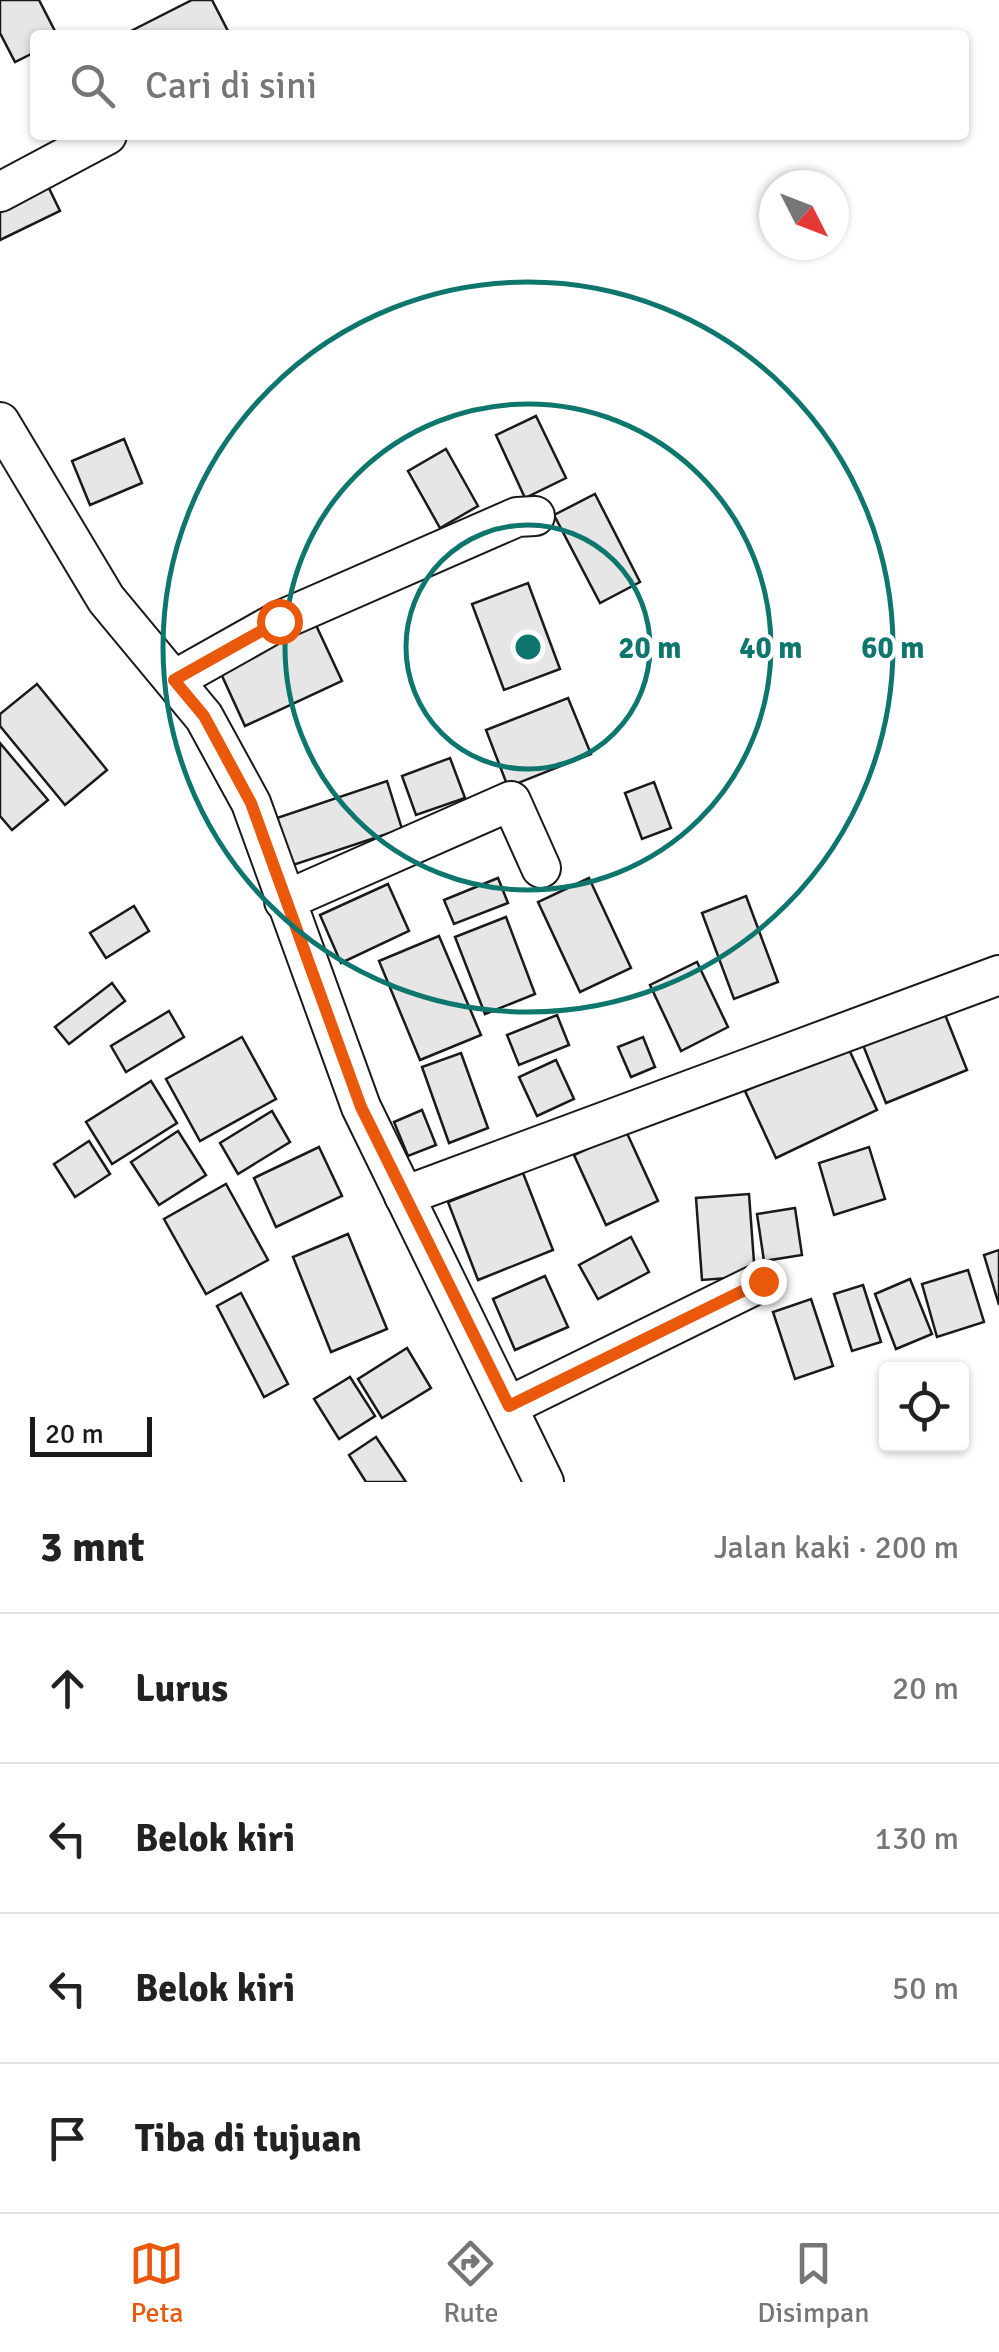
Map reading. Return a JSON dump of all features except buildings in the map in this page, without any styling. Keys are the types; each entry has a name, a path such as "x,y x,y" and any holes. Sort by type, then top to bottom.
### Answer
{"street":[{"path":"0,192 98,140"},
{"path":"0,422 106,599 204,716 251,803 361,1107 544,1482"},
{"path":"174,680 279,621 517,518 535,516"},
{"path":"284,901 511,802 541,868"},
{"path":"404,1196 999,976"},
{"path":"509,1406 763,1281"}],"route":[{"path":"279,621 174,680 204,716 251,803 361,1107 509,1406 763,1281"}]}
